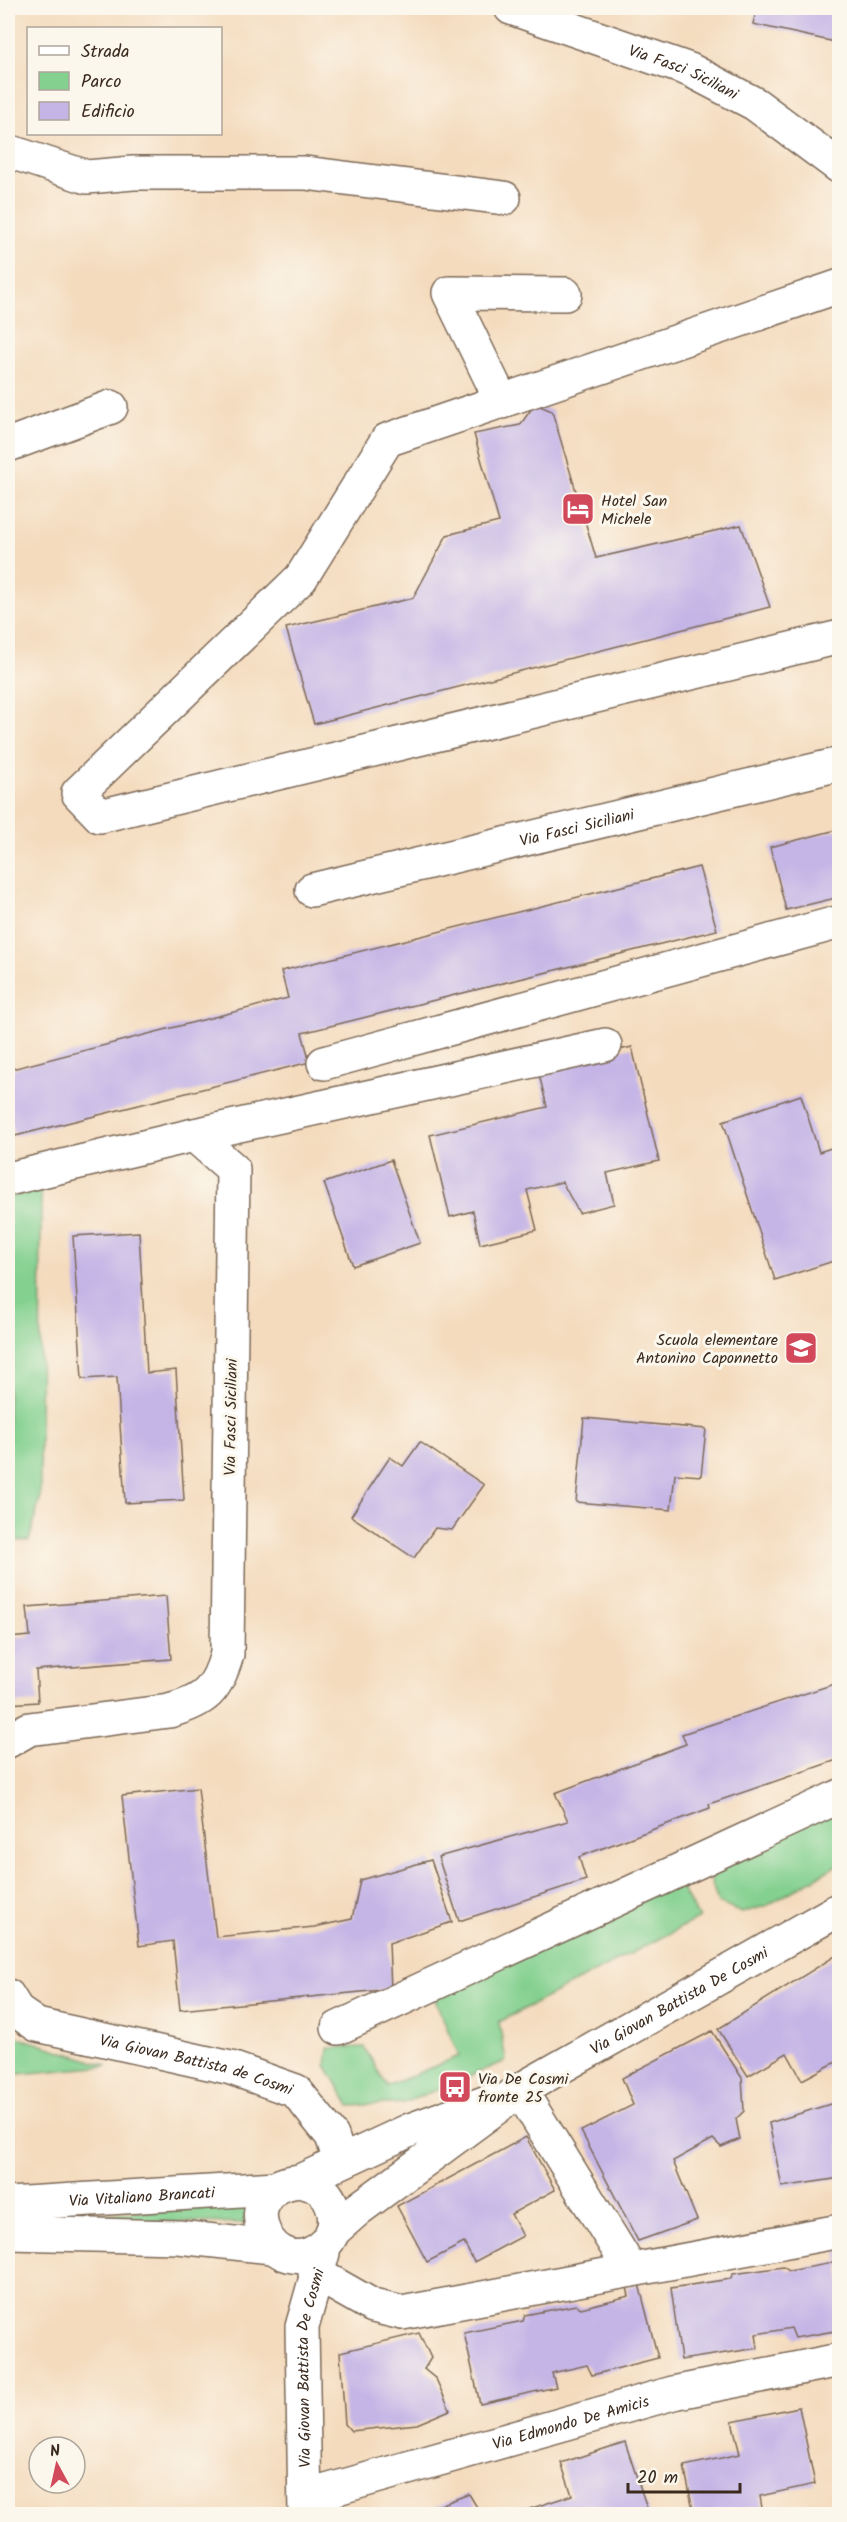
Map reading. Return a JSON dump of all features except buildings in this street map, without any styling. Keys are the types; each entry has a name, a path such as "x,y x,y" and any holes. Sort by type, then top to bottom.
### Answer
{"street":[{"name":"Via Fasci Siciliani","path":"511,8 690,70 755,104 840,167"},
{"path":"8,151 87,177 155,172 305,173 423,186 504,198"},
{"path":"840,286 387,440 301,578 78,794 100,816 840,637"},
{"path":"502,402 449,293 565,294"},
{"path":"8,445 111,407"},
{"name":"Via Fasci Siciliani","path":"312,890 840,764"},
{"path":"324,1063 840,922"},
{"path":"8,1179 194,1135 605,1045"},
{"name":"Via Fasci Siciliani","path":"8,1741 29,1729 169,1711 189,1705 220,1681 227,1654 233,1169 194,1135"},
{"path":"338,2028 840,1796"},
{"name":"Via Giovan Battista De Cosmi","path":"520,2090 840,1909"},
{"name":"Via Giovan Battista de Cosmi","path":"13,2004 37,2025 231,2068 296,2091 332,2136 340,2161"},
{"path":"520,2090 357,2210 316,2251 302,2256 286,2254 272,2247 260,2223 264,2204 288,2184 410,2130 520,2090"},
{"path":"520,2090 631,2270"},
{"path":"288,2184 317,2186 330,2198 335,2215 330,2236"},
{"name":"Via Vitaliano Brancati","path":"8,2204 288,2184"},
{"path":"315,2273 373,2306 402,2313 840,2231"},
{"name":"Via Vitaliano Brancati","path":"8,2233 178,2236 272,2247"},
{"name":"Via Giovan Battista De Cosmi","path":"305,2506 302,2327 315,2273 330,2236"},
{"name":"Via Edmondo De Amicis","path":"305,2506 673,2393 840,2360"}],"green space":[{"path":"41,1190 40,1499 29,1541 8,1540 8,1197"},
{"path":"839,1799 839,1864 768,1905 742,1913 718,1903 705,1861"},
{"path":"673,1874 699,1918 499,2022 506,2061 404,2103 350,2106 326,2065 328,2048 364,2047 387,2086 459,2056 429,1986"},
{"path":"8,2034 108,2066 8,2075"},
{"path":"248,2205 249,2223 13,2220"}],"place":[{"name":"Hotel San Michele","path":"578,509"},
{"name":"Scuola elementare Antonino Caponnetto","path":"801,1348"},
{"name":"Via De Cosmi fronte 25","path":"455,2087"}]}
